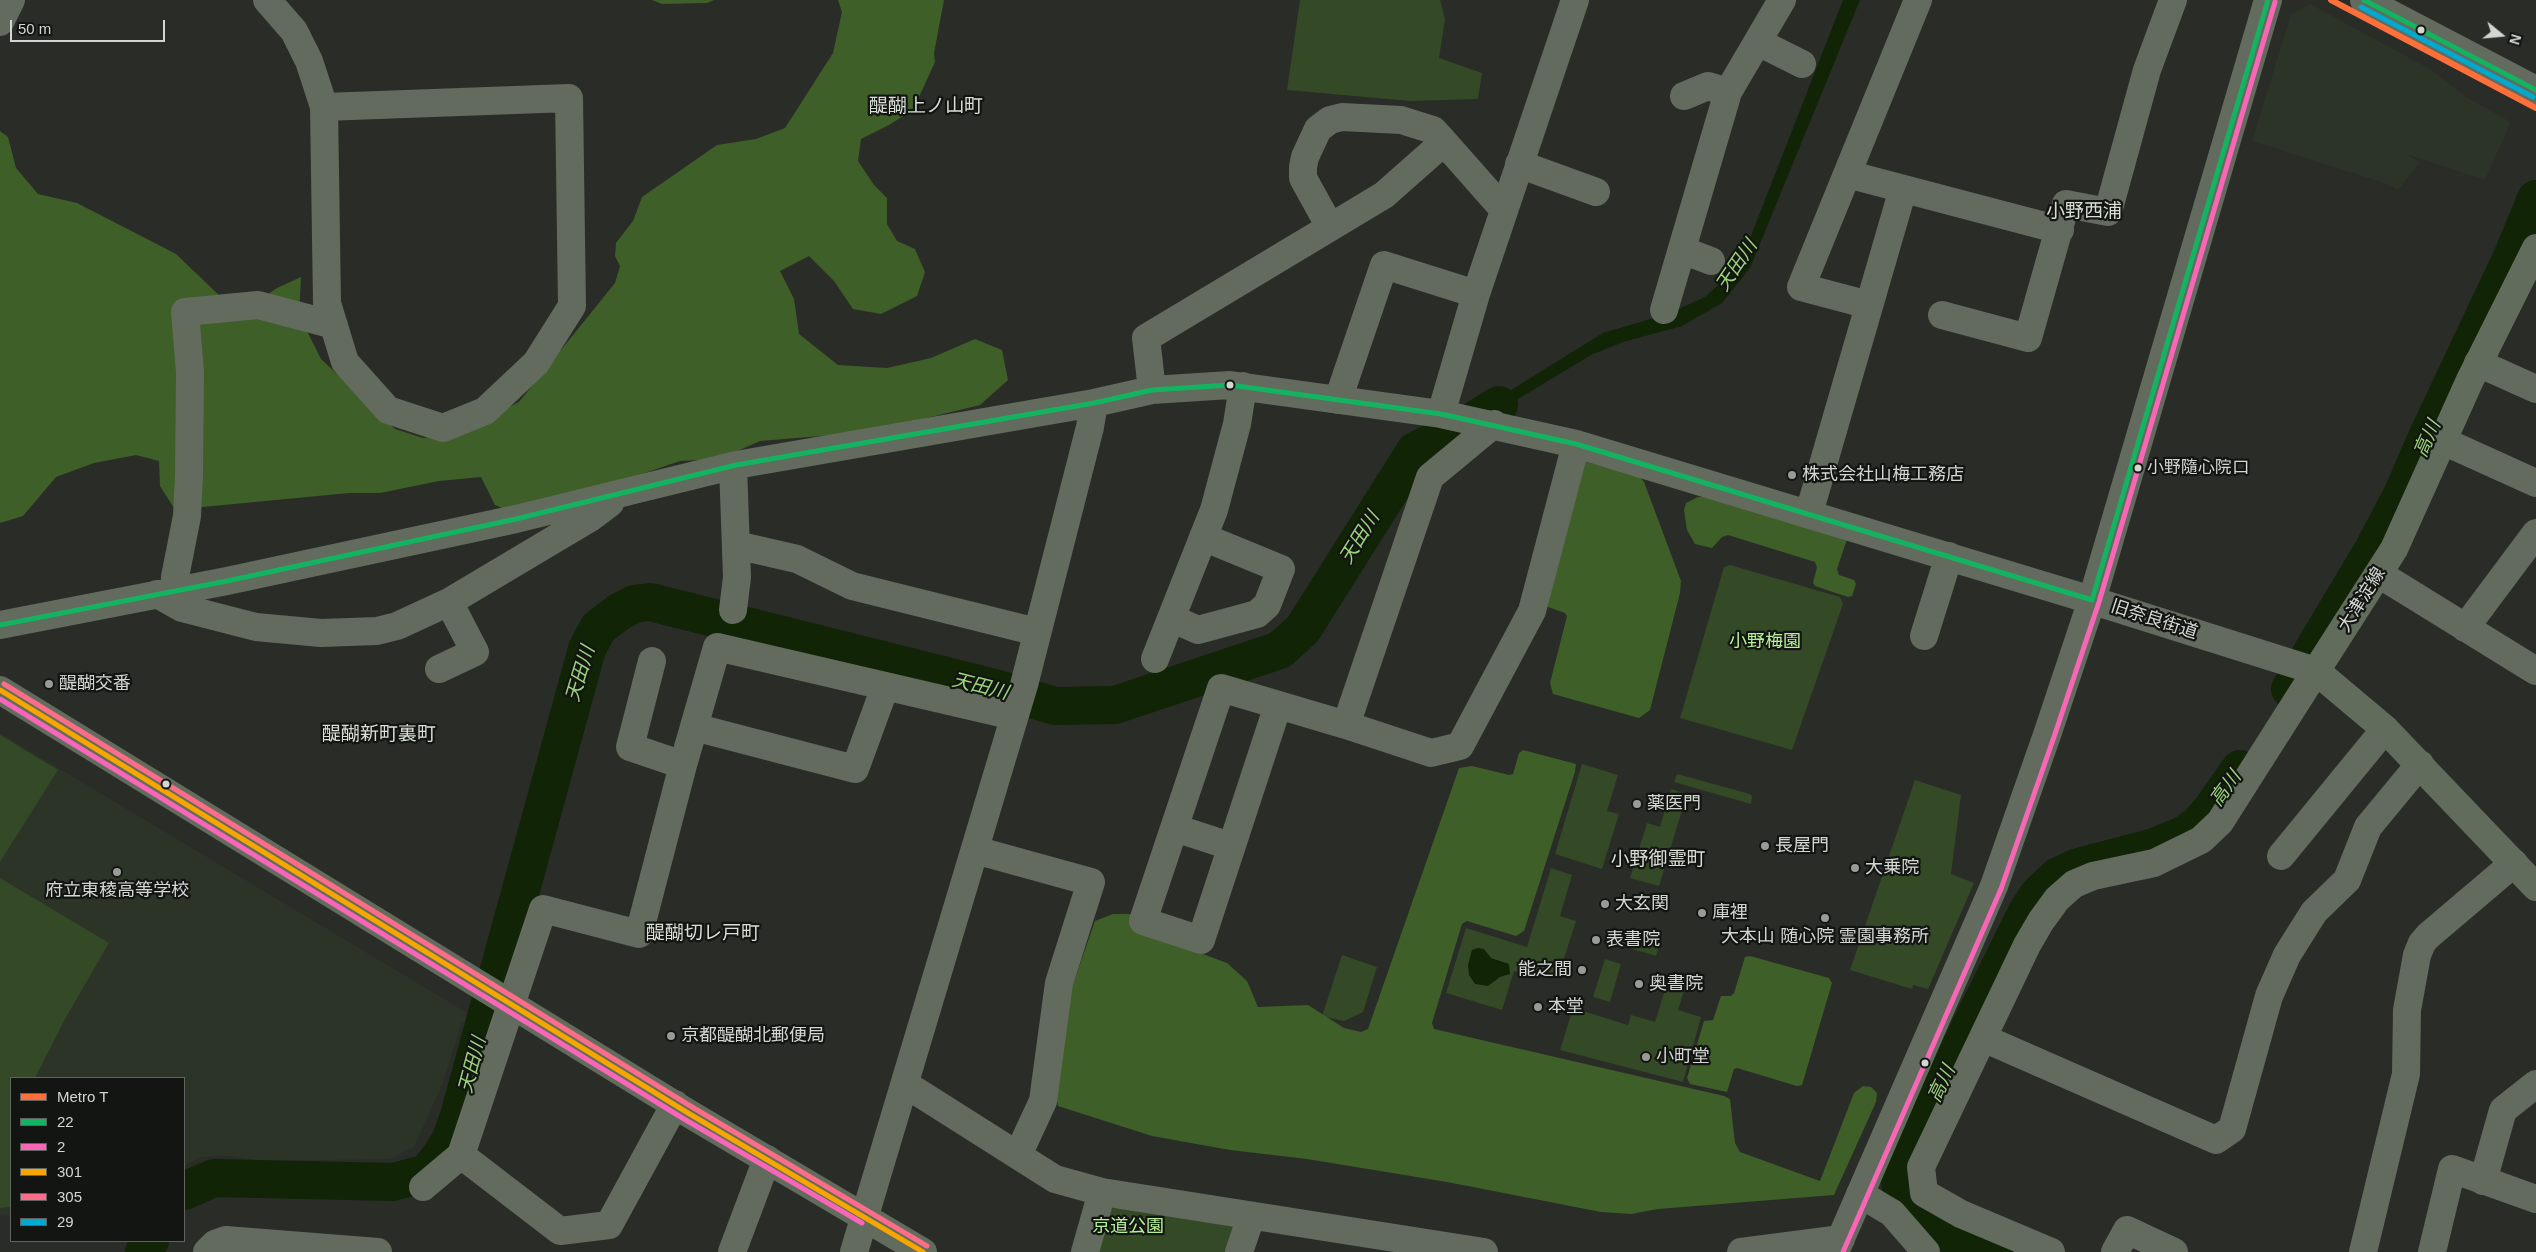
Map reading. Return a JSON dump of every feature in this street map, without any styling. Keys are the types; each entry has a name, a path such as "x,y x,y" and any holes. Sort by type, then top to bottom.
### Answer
{"main road":[{"name":"大津淀線","path":"2304,667 2379,574 2394,549 2478,363 2536,248"},
{"path":"2304,667 2385,729 2536,887"},
{"path":"0,690 675,1104 923,1252"}],"street":[{"path":"0,22 11,0"},
{"path":"267,0 294,31 309,61 324,106 327,303 344,362 388,410 443,428 485,411 536,363 572,306 569,98 324,106"},
{"path":"1452,416 1476,294 1575,0"},
{"path":"1664,310 1728,92 1782,0"},
{"path":"1869,305 1801,287 1918,0"},
{"path":"1942,315 2028,338 2066,204 2108,212 2147,70 2173,0"},
{"path":"1740,1252 1838,1246 1994,886 2092,600 2268,0"},
{"path":"2364,0 2536,90"},
{"path":"1758,42 1802,64"},
{"path":"1684,96 1708,86 1728,92"},
{"path":"1330,227 1303,178 1302,167 1304,157 1318,129 1330,120 1342,117 1400,120 1433,130 1504,210"},
{"path":"1152,390 1146,338 1384,195 1444,142"},
{"path":"1519,164 1596,192"},
{"path":"1847,174 2060,230"},
{"path":"1809,513 1903,189"},
{"path":"1682,250 1711,260"},
{"path":"1338,400 1384,265 1476,294"},
{"path":"334,325 258,305 185,312 190,372 187,516 175,578 166,593 182,608 256,627 344,634 366,633 397,626 449,602 590,518 621,495"},
{"path":"2478,363 2536,389"},
{"name":"旧奈良街道","path":"0,625 166,593 621,495 733,466 1094,404 1152,390 1230,385 1452,416 1576,444 1809,513 2304,667"},
{"path":"1155,659 1214,510 1237,424 1243,386"},
{"path":"854,1252 1024,685 1090,427 1094,404"},
{"path":"1346,725 1430,477 1494,424"},
{"path":"2443,441 2536,483"},
{"path":"1278,705 1200,940 1143,921 1221,688 1346,725 1431,753 1460,746 1532,611 1576,444"},
{"path":"733,466 737,577 733,610"},
{"path":"2465,628 2536,533"},
{"path":"1171,618 1198,630 1257,614 1267,605 1281,569 1203,537"},
{"path":"736,545 796,559 852,586 1037,632"},
{"path":"1924,636 1948,556"},
{"path":"2379,574 2536,671"},
{"path":"439,669 475,652 449,602"},
{"path":"423,1188 461,1155 543,909 639,934 683,765 717,648 1014,716"},
{"path":"652,660 630,747 683,765"},
{"path":"1924,1193 1921,1167 2027,945 2041,921 2057,899 2074,884 2093,876 2154,863 2201,840 2220,822 2304,667"},
{"path":"694,727 855,769 885,687"},
{"path":"2281,856 2385,729"},
{"path":"1983,1038 2216,1140 2232,1129 2269,996 2287,955 2314,912 2347,880 2368,827 2420,764"},
{"path":"1175,828 1230,846"},
{"path":"975,850 1090,882 1059,983 1043,1101 1018,1155"},
{"path":"2364,1252 2406,1074 2408,1010 2417,955 2422,943 2428,936 2514,863"},
{"path":"905,1084 1055,1179 1102,1192 1251,1217 1477,1251"},
{"path":"2483,1180 2503,1110 2536,1084"},
{"path":"461,1155 560,1231 609,1225 675,1104"},
{"path":"732,1252 766,1159"},
{"path":"2432,1252 2452,1169 2536,1199"},
{"path":"1085,1252 1102,1192"},
{"path":"1892,1213 1924,1193"},
{"path":"1924,1193 1961,1214 2051,1252"},
{"path":"1860,1194 1892,1213 1926,1252"},
{"path":"1240,1252 1251,1217"},
{"path":"2114,1252 2127,1230 2174,1252"},
{"path":"208,1252 216,1244 226,1240 305,1249 378,1252"}],"shaded area":[{"path":"2310,4 2432,70 2466,97 2511,122 2485,180 2406,154 2420,162 2398,190 2387,184 2252,141 2291,14"},
{"name":"府立東稜高等学校","path":"0,733 466,1012 465,1023 462,1022 442,1085 414,1147 390,1159 260,1161 228,1156 201,1157 185,1165 185,1077 10,1077 10,1215 0,1216"}],"green space":[{"path":"652,0 714,0 707,3 662,4"},
{"path":"838,0 944,0 934,53 935,62 913,110 861,139 858,161 874,185 887,198 887,224 897,241 915,249 925,272 917,296 881,314 853,309 834,281 809,256 780,271 794,299 799,334 838,365 887,368 931,358 975,339 1002,350 1008,380 980,405 869,432 760,441 719,459 680,461 598,489 509,511 495,505 481,477 439,481 380,493 349,493 192,508 174,508 160,486 159,461 136,455 94,463 56,477 23,516 0,523 0,131 8,137 16,168 38,194 77,203 176,254 222,298 250,306 277,288 301,277 299,315 321,359 395,429 423,438 453,435 519,402 615,283 620,266 615,256 616,243 633,221 642,197 717,145 756,139 785,128 833,53 842,12"},
{"path":"1300,0 1440,0 1445,19 1439,58 1482,73 1478,99 1410,101 1287,90"},
{"path":"1583,461 1640,477 1644,482 1681,581 1680,593 1650,710 1639,718 1553,694 1550,683 1567,616 1565,613 1548,607 1545,604"},
{"path":"1698,497 1704,497 1847,539 1837,569 1839,575 1854,580 1856,584 1852,596 1848,597 1815,586 1813,583 1817,567 1815,562 1728,535 1722,537 1712,548 1695,544 1687,530 1684,510 1686,503"},
{"name":"小野梅園","path":"1730,565 1840,597 1843,604 1792,750 1680,718 1724,567"},
{"path":"0,735 58,770 0,862"},
{"path":"1523,750 1576,764 1575,772 1524,931 1516,936 1467,921 1462,924 1432,1023 1434,1029 1724,1096 1730,1099 1735,1143 1740,1152 1820,1181 1854,1093 1863,1086 1871,1087 1877,1093 1876,1102 1834,1195 1658,1209 1631,1214 1601,1212 1447,1182 1307,1159 1230,1150 1152,1136 1058,1106 1055,1087 1064,1010 1095,921 1113,914 1131,914 1184,947 1227,963 1247,981 1258,1007 1308,1005 1344,1028 1361,1032 1368,1029 1459,768 1472,766 1509,775 1513,774 1519,753"},
{"path":"1582,764 1618,775 1607,811 1619,814 1602,869 1555,854"},
{"path":"1677,774 1750,794 1752,796 1751,804 1674,782"},
{"path":"1915,780 1961,795 1951,874 1974,883 1928,989 1913,985 1912,989 1850,970"},
{"path":"1671,789 1687,794 1659,886 1630,878 1647,823 1660,827"},
{"path":"1551,868 1572,875 1560,916 1576,921 1558,977 1533,969 1531,976 1514,971 1502,1010 1446,993 1466,928 1527,947"},
{"path":"0,878 109,943 65,1019 36,1077 10,1077 10,1207 0,1208"},
{"path":"1622,934 1653,943 1656,935 1662,937 1656,956 1619,945"},
{"path":"1342,955 1377,967 1363,1012 1344,1021 1322,1016"},
{"path":"1750,956 1829,978 1832,983 1802,1085 1797,1086 1737,1068 1734,1069 1727,1092 1690,1084 1687,1078 1704,1021 1713,1020 1721,996 1731,996 1734,993 1745,957"},
{"path":"1605,959 1621,964 1610,1002 1593,997"},
{"path":"1669,977 1687,982 1678,1010 1701,1017 1683,1082 1560,1050 1573,1008 1628,1025 1631,1015 1655,1022"},
{"name":"京道公園","path":"1122,1201 1235,1221 1228,1252 1094,1252 1105,1213"}],"water":[{"path":"1843,0 1860,0 1750,268 1722,303 1682,326 1623,342 1591,355 1495,413 1482,408 1603,333 1668,314 1705,297 1729,275 1747,246"},
{"path":"1484,949 1491,958 1509,964 1510,974 1500,977 1488,986 1475,984 1469,975 1468,965 1472,950"}],"waterway":[{"name":"高川","path":"2290,689 2373,550 2401,497 2428,435 2512,257 2536,199"},
{"name":"天田川","path":"185,1191 214,1178 393,1182 427,1173 440,1157 451,1139 459,1116 587,649 598,628 619,612 634,604 650,602 998,689 1055,706 1115,705 1280,650 1303,629 1415,451 1465,426 1499,405"},
{"name":"高川","path":"1994,1252 1935,1229 1917,1219 1902,1196 1900,1181 1906,1157 2027,912 2038,895 2057,877 2078,867 2154,847 2184,835 2199,824 2212,809 2240,769"},
{"name":"天田川","path":"144,1252 149,1242"}],"metro line":[{"name":"T","path":"2331,0 2536,108"}],"transit line":[{"name":"22","path":"2092,600 2268,0"},
{"name":"22","path":"2364,0 2536,90"},
{"name":"2","path":"1843,1252 2001,889 2055,734 2099,602 2275,2"},
{"name":"29","path":"2361,7 2533,97"},
{"name":"22","path":"0,625 227,581 516,519 736,465 1094,403 1152,390 1230,385 1441,414 1576,444 2092,600"},
{"name":"305","path":"4,684 692,1107 927,1246"},
{"name":"301","path":"0,690 688,1113 923,1252"},
{"name":"2","path":"0,699 684,1119 862,1223"}],"place":[{"name":"小野隨心院口","path":"2138,468"},
{"name":"株式会社山梅工務店","path":"1792,475"},
{"name":"醍醐交番","path":"49,684"},
{"name":"薬医門","path":"1637,804"},
{"name":"長屋門","path":"1765,846"},
{"name":"大乗院","path":"1855,868"},
{"name":"府立東稜高等学校","path":"117,872"},
{"name":"大玄関","path":"1605,904"},
{"name":"庫裡","path":"1702,913"},
{"name":"大本山 随心院 霊園事務所","path":"1825,918"},
{"name":"表書院","path":"1596,940"},
{"name":"能之間","path":"1582,970"},
{"name":"奥書院","path":"1639,984"},
{"name":"本堂","path":"1538,1007"},
{"name":"京都醍醐北郵便局","path":"671,1036"},
{"name":"小町堂","path":"1646,1057"}],"district":[{"name":"醍醐上ノ山町","path":"926,107"},
{"name":"小野西浦","path":"2084,212"},
{"name":"醍醐新町裏町","path":"379,735"},
{"name":"小野御霊町","path":"1658,860"},
{"name":"醍醐切レ戸町","path":"703,934"}]}
